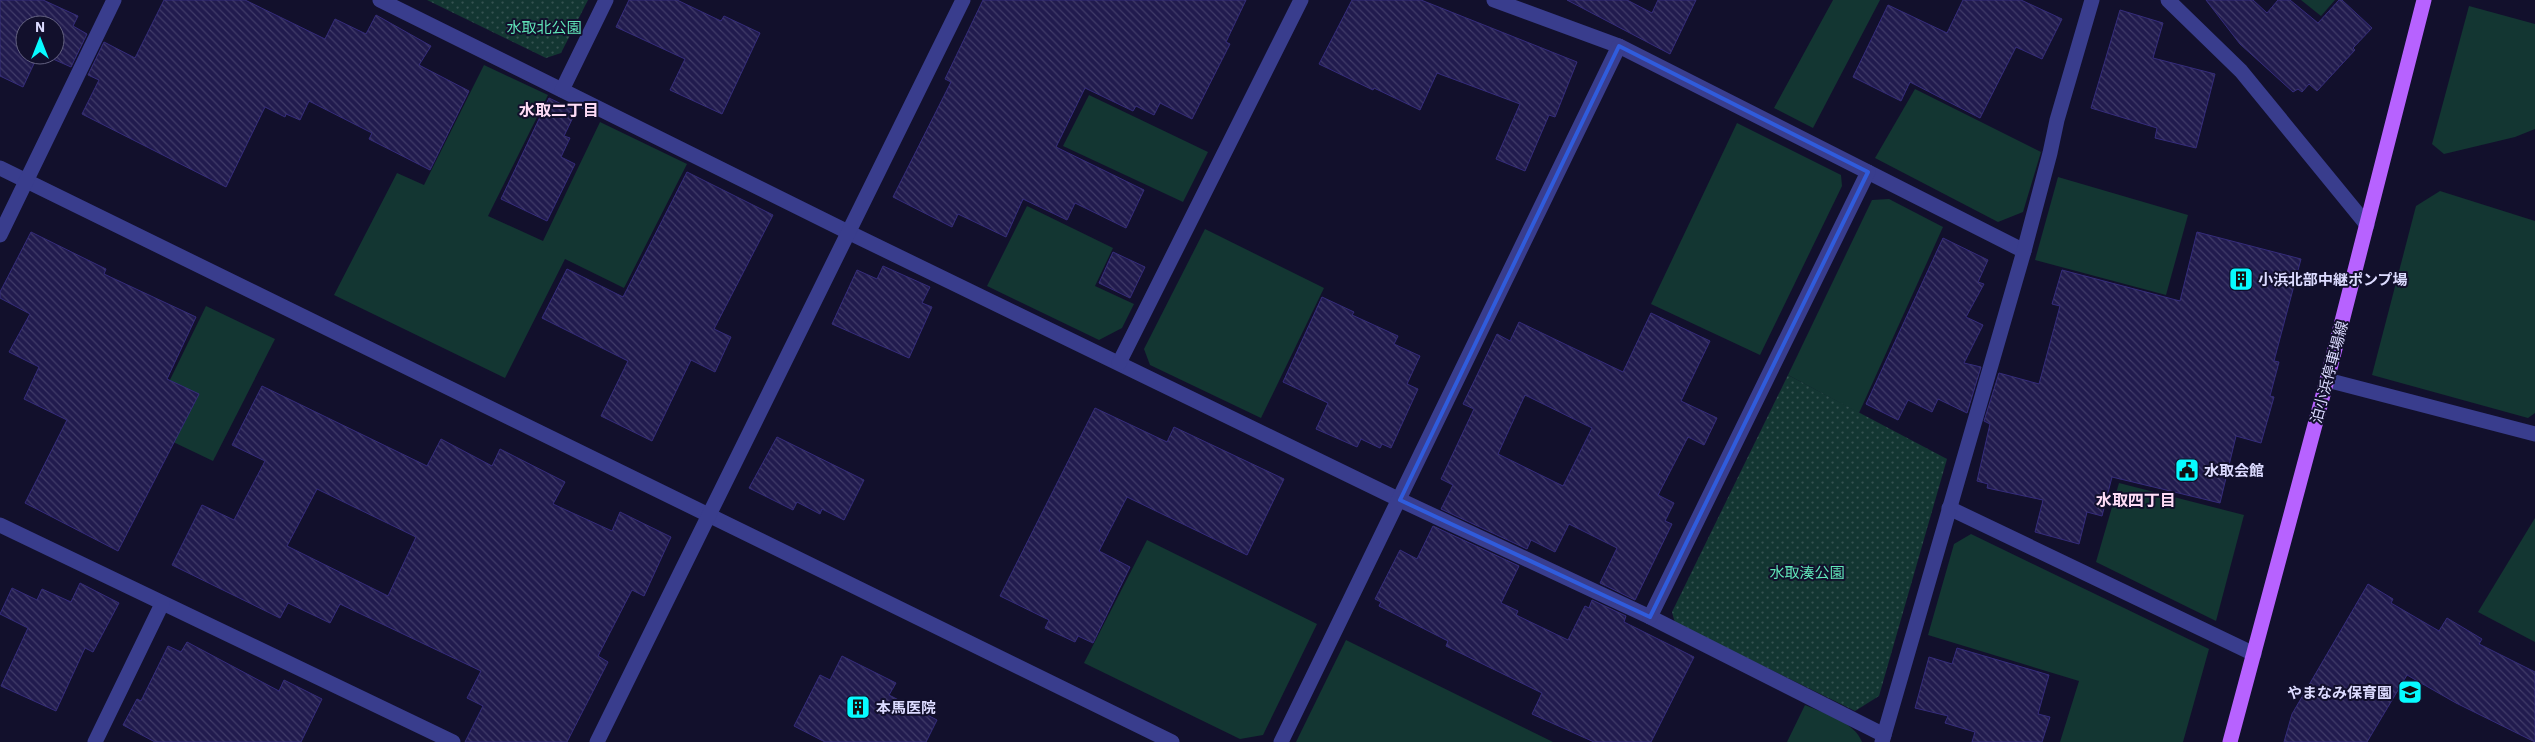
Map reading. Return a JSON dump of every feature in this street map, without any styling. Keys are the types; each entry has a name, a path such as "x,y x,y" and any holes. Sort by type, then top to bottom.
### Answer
{"main road":[{"name":"泊小浜停車場線","path":"2230,742 2327,380 2424,0"}],"street":[{"path":"0,235 114,0"},
{"path":"380,0 850,233 1400,500 1650,617 1883,738 2024,252 2057,120 2092,0"},
{"path":"562,90 606,0"},
{"path":"598,742 963,0"},
{"path":"1119,363 1301,0"},
{"path":"1494,0 1619,46 2024,252"},
{"path":"2168,0 2241,71 2366,225"},
{"path":"1281,742 1619,46"},
{"path":"0,168 708,517 1172,742"},
{"path":"1650,617 1868,172"},
{"path":"2327,380 2535,434"},
{"path":"1949,508 2254,654"},
{"path":"0,525 453,742"},
{"path":"95,742 162,604"}],"highlighted area":[{"path":"1619,46 1868,172 1650,617 1400,500"}],"green space":[{"name":"水取北公園","path":"427,0 588,0 561,53 546,58"},
{"path":"1833,0 1880,0 1813,128 1774,108"},
{"path":"2301,0 2335,0 2321,16"},
{"path":"2469,6 2535,24 2535,129 2515,137 2444,154 2432,144"},
{"path":"484,65 548,95 488,216 543,241 600,122 687,164 624,288 565,259 505,378 334,295 397,173 424,185"},
{"path":"1915,89 2041,152 2023,212 1998,222 1875,158"},
{"path":"1089,95 1208,152 1183,202 1063,146"},
{"path":"1737,123 1841,175 1842,186 1760,355 1651,304"},
{"path":"2058,177 2188,215 2166,295 2035,260"},
{"path":"2440,191 2535,221 2535,413 2528,418 2372,375 2416,206"},
{"path":"1889,199 1943,227 1859,413 1788,375 1872,200"},
{"path":"1027,206 1113,248 1095,286 1134,304 1122,328 1099,340 987,286"},
{"path":"1205,229 1324,288 1261,418 1150,365 1144,349"},
{"path":"206,306 275,339 213,461 146,429"},
{"name":"水取湊公園","path":"1788,375 1947,459 1879,696 1855,711 1675,623 1672,612"},
{"path":"2119,483 2244,515 2216,621 2096,562"},
{"path":"2535,518 2535,642 2478,612"},
{"path":"1971,534 2209,649 2183,742 2060,742 2079,681 1928,635 1954,544"},
{"path":"1147,540 1317,624 1263,735 1240,739 1084,663"},
{"path":"1346,640 1553,742 1296,742"},
{"path":"1805,705 1846,724 1853,729 1862,742 1787,742"}],"building":[{"path":"0,0 43,0 78,16 73,26 87,34 71,67 65,64 65,15 15,15 15,65 33,65 23,87 0,76"},
{"path":"164,0 245,0 325,39 335,19 366,34 376,15 431,46 419,65 469,91 430,170 369,139 372,133 309,101 300,120 286,114 285,117 265,107 226,187 82,114 99,80 88,75 104,42 135,58"},
{"path":"629,0 677,0 721,21 724,16 760,33 722,114 670,90 685,59 616,27"},
{"path":"983,0 1246,0 1226,42 1230,44 1192,119 1160,103 1154,115 1136,106 1133,111 1085,88 1056,147 1144,190 1126,228 1075,203 1067,220 1023,199 1006,237 958,214 952,227 893,197 951,82 945,79"},
{"path":"1352,0 1421,0 1577,62 1555,117 1549,115 1525,171 1496,159 1520,104 1437,73 1420,110 1319,64"},
{"path":"1567,0 1627,0 1652,13 1658,0 1696,0 1670,54"},
{"path":"1963,0 2021,0 2062,19 2042,59 2016,47 1980,118 1910,82 1901,101 1853,77 1888,5 1947,33"},
{"path":"2206,0 2253,0 2267,13 2278,0 2290,0 2318,23 2339,0 2342,0 2372,28 2353,48 2355,50 2317,91 2309,84 2302,92 2298,89 2293,92 2240,44"},
{"path":"2120,10 2163,23 2153,58 2215,74 2196,148 2155,138 2157,128 2091,108"},
{"path":"549,98 576,111 564,136 570,138 561,157 575,164 547,221 501,199"},
{"path":"687,172 773,215 714,329 731,337 715,372 691,360 652,441 601,416 628,361 542,318 567,269 623,297"},
{"path":"31,232 106,269 104,274 196,317 167,379 199,394 118,551 25,503 67,420 24,399 39,367 9,352 30,314 0,298 0,292"},
{"path":"2197,232 2301,259 2274,361 2279,362 2270,396 2274,397 2261,443 2236,436 2220,503 2112,477 2102,516 2087,512 2079,544 2035,532 2043,500 1987,488 1988,484 1977,481 1990,424 1984,421 1999,373 2039,384 2060,306 2052,304 2062,270 2180,301"},
{"path":"1943,238 1988,260 1978,282 1984,284 1966,317 1983,325 1964,363 1981,367 1967,413 1938,399 1932,412 1908,400 1898,420 1866,404"},
{"path":"1113,252 1145,267 1130,298 1099,283"},
{"path":"883,266 930,287 922,303 932,307 909,358 832,324 857,270 877,279"},
{"path":"1322,297 1354,312 1352,315 1398,336 1394,344 1420,356 1407,384 1418,389 1391,448 1382,444 1380,448 1361,439 1357,447 1316,429 1328,403 1283,382"},
{"path":"1651,313 1710,341 1681,401 1717,418 1704,445 1688,437 1658,495 1674,503 1665,521 1672,524 1635,600 1600,583 1617,548 1569,524 1555,552 1531,540 1527,549 1441,509 1453,485 1441,479 1474,409 1463,404 1497,334 1510,341 1519,322 1623,372","holes":["1525,395 1592,428 1563,486 1498,454"]},
{"path":"262,386 427,466 441,439 492,466 500,449 565,482 553,504 612,531 620,512 671,537 644,596 632,590 598,656 608,662 567,742 465,742 483,706 467,698 481,671 340,604 330,623 288,603 280,618 172,565 202,505 234,520 265,461 232,445","holes":["317,489 416,537 388,596 287,546"]},
{"path":"1095,408 1167,442 1174,427 1284,479 1247,555 1127,497 1099,551 1130,567 1093,643 1078,636 1075,642 1045,628 1049,620 1000,596"},
{"path":"777,437 864,480 844,520 822,509 820,514 797,502 793,510 749,488"},
{"path":"1433,526 1519,566 1501,603 1518,611 1516,615 1568,640 1585,606 1589,608 1592,600 1626,616 1624,622 1694,657 1651,742 1594,742 1532,714 1542,693 1446,646 1448,641 1379,606 1381,602 1375,599 1400,550 1417,559"},
{"path":"80,583 119,603 93,652 85,648 56,711 1,686 28,628 0,614 12,588 37,600 42,589 71,602"},
{"path":"2368,584 2393,599 2391,603 2439,631 2447,618 2482,639 2479,644 2535,672 2535,742 2456,703 2407,675 2367,742 2284,742 2292,714"},
{"path":"187,642 279,691 284,680 322,699 301,742 155,742 123,725 137,699 141,701 168,646 181,652"},
{"path":"1957,648 2049,675 2038,714 2050,717 2042,742 1972,742 1975,732 1945,723 1948,716 1915,708 1929,657 1952,664"},
{"name":"本馬医院","path":"842,656 896,683 889,695 937,720 926,742 825,742 794,726 820,675 830,680"}],"place":[{"name":"小浜北部中継ポンプ場","path":"2241,279"},
{"name":"水取会館","path":"2187,470"},
{"name":"やまなみ保育園","path":"2410,692"},
{"name":"本馬医院","path":"858,707"}],"district":[{"name":"水取二丁目","path":"559,110"},
{"name":"水取四丁目","path":"2136,500"}]}
